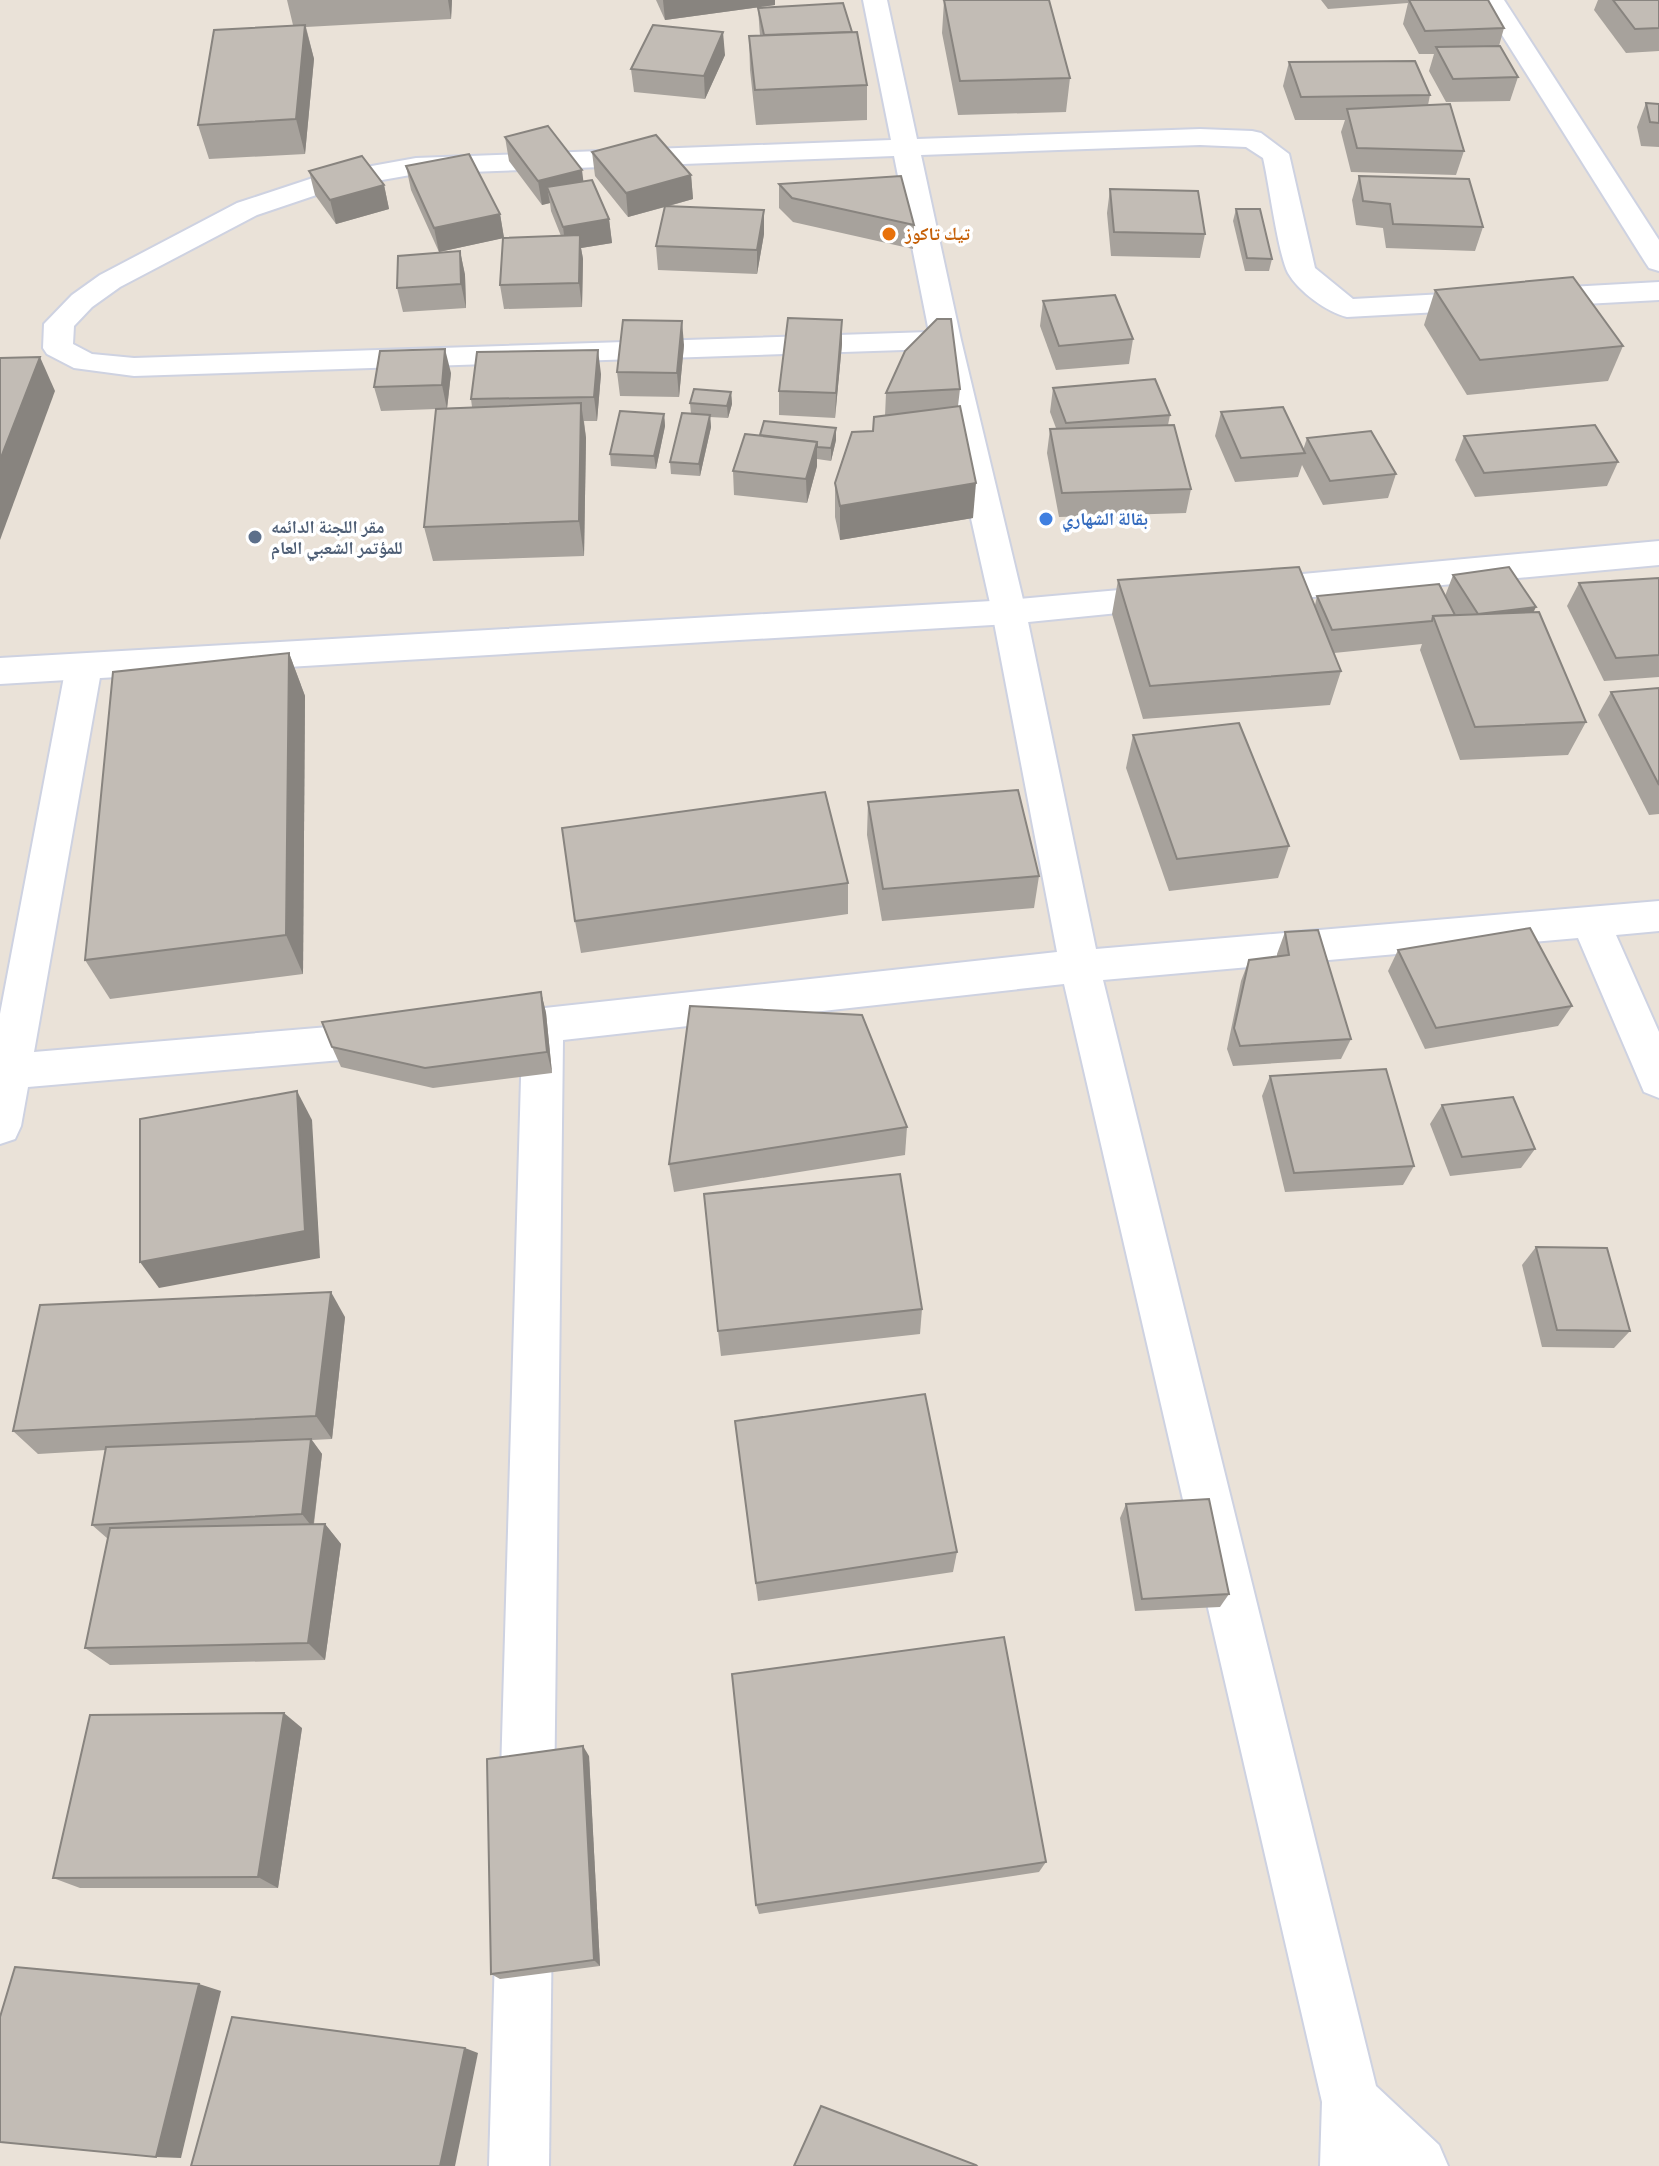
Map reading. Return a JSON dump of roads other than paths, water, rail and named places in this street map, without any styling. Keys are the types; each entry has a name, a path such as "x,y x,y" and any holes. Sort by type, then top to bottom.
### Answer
{"street":[{"path":"875,0 946,340 1009,612 1080,966 1351,2102 1350,2166"},
{"path":"1492,0 1659,262"},
{"path":"946,340 134,367 85,362 58,348 59,324 82,301 110,281 247,209 332,181 416,166 904,146 1200,137 1252,139 1276,154 1301,271 1324,293 1347,308 1659,291"},
{"path":"0,671 1009,612 1659,553"},
{"path":"0,1126 4,1072 84,666"},
{"path":"4,1072 543,1026 1080,966 1659,916"},
{"path":"1591,922 1659,1080"},
{"path":"519,2166 543,1026"},
{"path":"1351,2102 1418,2166"}],"place":[{"name":"تيك تاكوز","path":"889,234"},
{"name":"بقالة الشهاري","path":"1046,519"},
{"name":"مقر اللجنة الدائمه للمؤتمر الشعبي العام","path":"255,537"}]}
